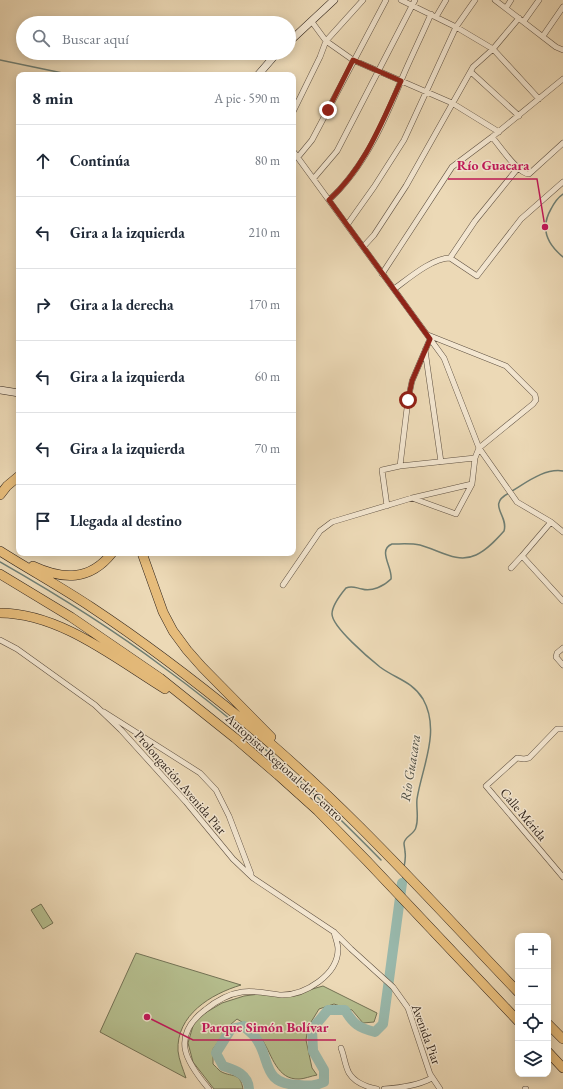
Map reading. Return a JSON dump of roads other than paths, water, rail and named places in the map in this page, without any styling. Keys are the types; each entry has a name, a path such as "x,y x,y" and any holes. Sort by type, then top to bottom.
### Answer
{"highway":[{"path":"0,486 16,472"},
{"path":"0,495 7,486 16,478"},
{"path":"0,550 44,571 63,576 77,576 92,570 110,556"},
{"name":"Autopista Regional del Centro","path":"0,550 90,606 140,641 246,722 295,766 379,847 515,989"},
{"path":"143,556 163,612 173,631 187,650 284,751 329,791 342,811"},
{"name":"Autopista Regional del Centro","path":"0,574 71,616 160,678 235,738 278,775 318,811 515,1018"},
{"path":"0,613 14,613 39,618 70,632 168,690 235,738"},
{"path":"551,1027 563,1039"},
{"path":"551,1055 563,1068"}],"street":[{"path":"296,36 334,0"},
{"path":"296,106 320,57 326,41 363,0"},
{"path":"298,157 312,140 386,0"},
{"path":"401,0 456,27 492,48 539,99"},
{"path":"314,178 337,151 415,0"},
{"path":"329,200 343,187 355,172 379,130 401,81 434,16 446,0"},
{"path":"347,225 374,187 404,140 456,27 475,0"},
{"path":"495,0 563,50"},
{"path":"506,8 511,0"},
{"path":"524,21 539,0"},
{"path":"543,36 563,7"},
{"path":"363,247 374,235 406,186 473,67 518,18"},
{"path":"312,22 326,41 353,60 452,103 499,132"},
{"path":"261,72 271,60"},
{"path":"471,72 519,116"},
{"path":"382,274 452,167 499,132 563,79"},
{"path":"492,137 518,168 525,174 529,174 563,143"},
{"path":"296,155 444,358 479,448 517,502 551,522 563,532"},
{"path":"450,258 475,221 518,168"},
{"path":"394,289 427,266 446,258 450,258 477,276 521,219 563,182"},
{"path":"400,466 408,400 412,381 429,337"},
{"path":"412,498 456,514 472,484 475,458 479,448 536,400 535,395 506,366 429,337"},
{"path":"425,349 441,462"},
{"path":"0,390 16,393"},
{"path":"387,506 382,470 400,466 475,458"},
{"path":"283,585 320,531 332,522 412,498 472,484"},
{"path":"512,568 551,522"},
{"path":"522,556 563,601"},
{"name":"Prolongación Avenida Piar","path":"0,640 17,649 95,705 200,773 216,790 229,816 251,875"},
{"path":"563,648 557,653 556,657 563,665"},
{"name":"Prolongación Avenida Piar","path":"95,705 186,802 233,858 253,878 334,932 378,973"},
{"name":"Calle Mérida","path":"563,730 557,729 530,758 517,758 486,786 563,877"},
{"path":"209,1089 193,1068 185,1053 184,1039 188,1026 194,1018 215,1002 237,993 293,994 303,991 319,982 326,976 335,961 338,949 334,932"},
{"path":"338,949 343,947 351,949"},
{"name":"Avenida Piar","path":"378,973 393,987 408,1008 432,1078 440,1089"},
{"path":"341,1048 349,1073 357,1082 377,1089"},
{"path":"384,1089 402,1088 421,1084 432,1078"}],"waterway":[{"path":"0,60 58,72"},
{"name":"Río Guacara","path":"563,194 559,197 551,209 546,223 549,241 557,252 563,257"},
{"name":"Río Guacara","path":"512,491 543,474 563,471"},
{"name":"Río Guacara","path":"404,867 404,843 416,827 417,799 429,749 430,724 428,711 423,699 414,688 380,667 360,650 338,627 332,614 333,607 348,587 370,590 385,584 391,579 386,550 392,544 420,545 448,555 462,558 476,555 484,550 504,531 505,525 499,502 502,497 509,493"},
{"path":"0,562 103,625 192,689 276,759 381,860"},
{"name":"Río Guacara","path":"402,883 403,877"},
{"name":"Río Guacara","path":"249,1089 243,1076 240,1073 223,1066 216,1053 231,1029 244,1026 254,1036 260,1045 272,1075 278,1080 287,1084 309,1086 324,1082 324,1070 313,1051 312,1029 328,1010 345,1010 357,1025 375,1032 383,1024 402,883"}],"place":[{"name":"Río Guacara","path":"545,227"},
{"name":"Parque Simón Bolívar","path":"147,1017"}]}
